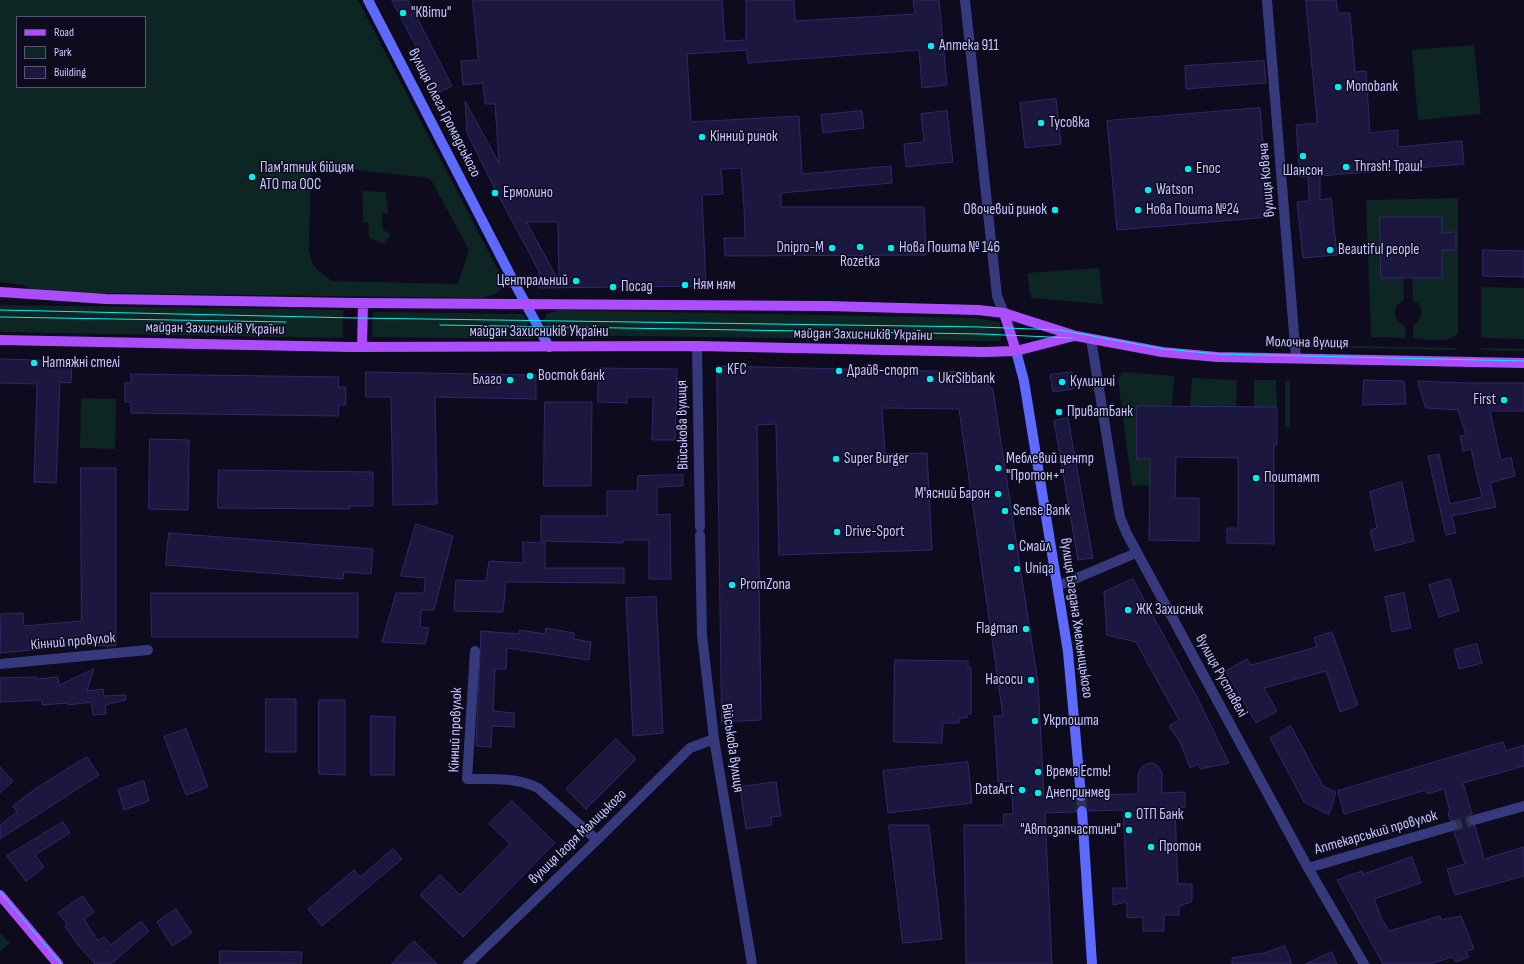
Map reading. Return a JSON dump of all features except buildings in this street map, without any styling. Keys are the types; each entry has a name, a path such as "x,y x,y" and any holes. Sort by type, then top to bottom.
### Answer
{"main road":[{"name":"вулиця Олега Громадського","path":"368,0 549,347"},
{"name":"майдан Захисників України","path":"0,292 106,299 363,304 826,306 978,310 1004,313 1076,336 1091,339"},
{"path":"362,347 363,304"},
{"path":"1004,313 1016,351"},
{"name":"майдан Захисників України","path":"0,340 362,347 697,346 976,352 1016,351 1076,336"},
{"name":"Молочна вулиця","path":"1091,339 1162,352 1217,357 1524,363"},
{"name":"вулиця Богдана Хмельницького","path":"1016,351 1024,381 1068,652 1081,796"},
{"path":"1082,811 1092,964"},
{"path":"0,895 58,964"}],"street":[{"path":"965,0 997,296 1004,313"},
{"name":"вулиця Ковача","path":"1267,0 1296,358"},
{"name":"вулиця Руставелі","path":"1091,339 1120,517 1136,553 1308,868 1364,964"},
{"name":"Військова вулиця","path":"697,346 702,635 714,739 752,964"},
{"path":"1058,586 1136,553"},
{"name":"Кінний провулок","path":"0,664 148,650"},
{"name":"Кінний провулок","path":"475,651 467,779 509,780 532,785 548,796 597,840"},
{"name":"вулиця Ігоря Малицького","path":"468,964 690,748 714,739"},
{"path":"1474,820 1524,806"},
{"name":"Аптекарський провулок","path":"1308,868 1452,826"}],"green space":[{"path":"0,0 358,0 503,280 502,288 495,294 483,298 101,293 80,297 33,291 23,285 0,282","holes":["311,165 430,178 469,250 458,284 331,281 314,266 309,250"]},
{"path":"1474,45 1481,114 1418,120 1412,50"},
{"path":"362,191 386,192 388,213 382,214 383,230 391,234 384,244 369,238 368,223 363,222"},
{"path":"1458,198 1458,333 1450,339 1444,340 1413,338 1413,326 1417,323 1422,313 1420,306 1413,300 1412,278 1442,278 1442,250 1456,250 1456,232 1442,233 1442,217 1381,217 1381,278 1403,278 1404,300 1396,307 1395,315 1398,322 1405,326 1406,338 1371,337 1366,200"},
{"path":"1099,268 1103,304 1031,298 1027,273"},
{"path":"1481,287 1524,288 1524,339 1481,338"},
{"path":"0,305 343,310 343,338 0,332"},
{"path":"558,310 975,318 1000,322 1001,339 999,341 979,341 559,335 547,331 543,322 547,314"},
{"path":"373,312 523,314 535,336 532,339 372,337"},
{"path":"1305,345 1455,348 1455,350 1305,347"},
{"path":"1479,348 1524,349 1524,351 1483,350"},
{"path":"1122,372 1174,376 1172,406 1137,406 1150,459 1150,485 1132,486 1118,380"},
{"path":"1192,378 1237,380 1236,407 1190,406"},
{"path":"1254,380 1276,380 1277,407 1254,407"},
{"path":"1285,381 1290,381 1290,427 1285,427"},
{"path":"81,398 116,399 115,449 80,448"},
{"path":"0,933 10,943 0,952"}],"tunnel":[{"path":"1081,796 1082,811"},
{"path":"1452,826 1474,820"}],"tram line":[{"path":"0,310 356,318 980,327 1060,330 1163,349 1218,354 1524,361"},
{"path":"0,317 286,322"},
{"path":"440,325 982,334 1072,338"},
{"path":"0,892 61,964"}],"place":[{"name":"\"Квіти\"","path":"403,13"},
{"name":"Аптека 911","path":"931,46"},
{"name":"Monobank","path":"1338,87"},
{"name":"Тусовка","path":"1041,123"},
{"name":"Кінний ринок","path":"702,137"},
{"name":"Шансон","path":"1303,156"},
{"name":"Thrash! Траш!","path":"1346,167"},
{"name":"Епос","path":"1188,169"},
{"name":"Пам'ятник бійцям АТО та ООС","path":"252,177"},
{"name":"Watson","path":"1148,190"},
{"name":"Ермолино","path":"495,193"},
{"name":"Овочевий ринок","path":"1055,210"},
{"name":"Нова Пошта №24","path":"1138,210"},
{"name":"Rozetka","path":"860,247"},
{"name":"Dnipro-M","path":"832,248"},
{"name":"Нова Пошта № 146","path":"891,248"},
{"name":"Beautiful people","path":"1330,250"},
{"name":"Центральний","path":"576,281"},
{"name":"Ням ням","path":"685,285"},
{"name":"Посад","path":"613,287"},
{"name":"Натяжні стелі","path":"34,363"},
{"name":"KFC","path":"719,370"},
{"name":"Драйв-спорт","path":"839,371"},
{"name":"Восток банк","path":"530,376"},
{"name":"UkrSibbank","path":"930,379"},
{"name":"Благо","path":"510,380"},
{"name":"Кулиничі","path":"1062,382"},
{"name":"First","path":"1504,400"},
{"name":"ПриватБанк","path":"1059,412"},
{"name":"Super Burger","path":"836,459"},
{"name":"Меблевий центр \"Протон+\"","path":"998,468"},
{"name":"Поштамт","path":"1256,478"},
{"name":"М'ясний Барон","path":"998,494"},
{"name":"Sense Bank","path":"1005,511"},
{"name":"Drive-Sport","path":"837,532"},
{"name":"Смайл","path":"1011,547"},
{"name":"Uniqa","path":"1017,569"},
{"name":"PromZona","path":"732,585"},
{"name":"ЖК Захисник","path":"1128,610"},
{"name":"Flagman","path":"1026,629"},
{"name":"Насоси","path":"1031,680"},
{"name":"Укрпошта","path":"1035,721"},
{"name":"Время Есть!","path":"1038,772"},
{"name":"DataArt","path":"1022,790"},
{"name":"Днепринмед","path":"1038,793"},
{"name":"ОТП Банк","path":"1128,815"},
{"name":"\"Автозапчастини\"","path":"1129,830"},
{"name":"Протон","path":"1151,847"}]}
